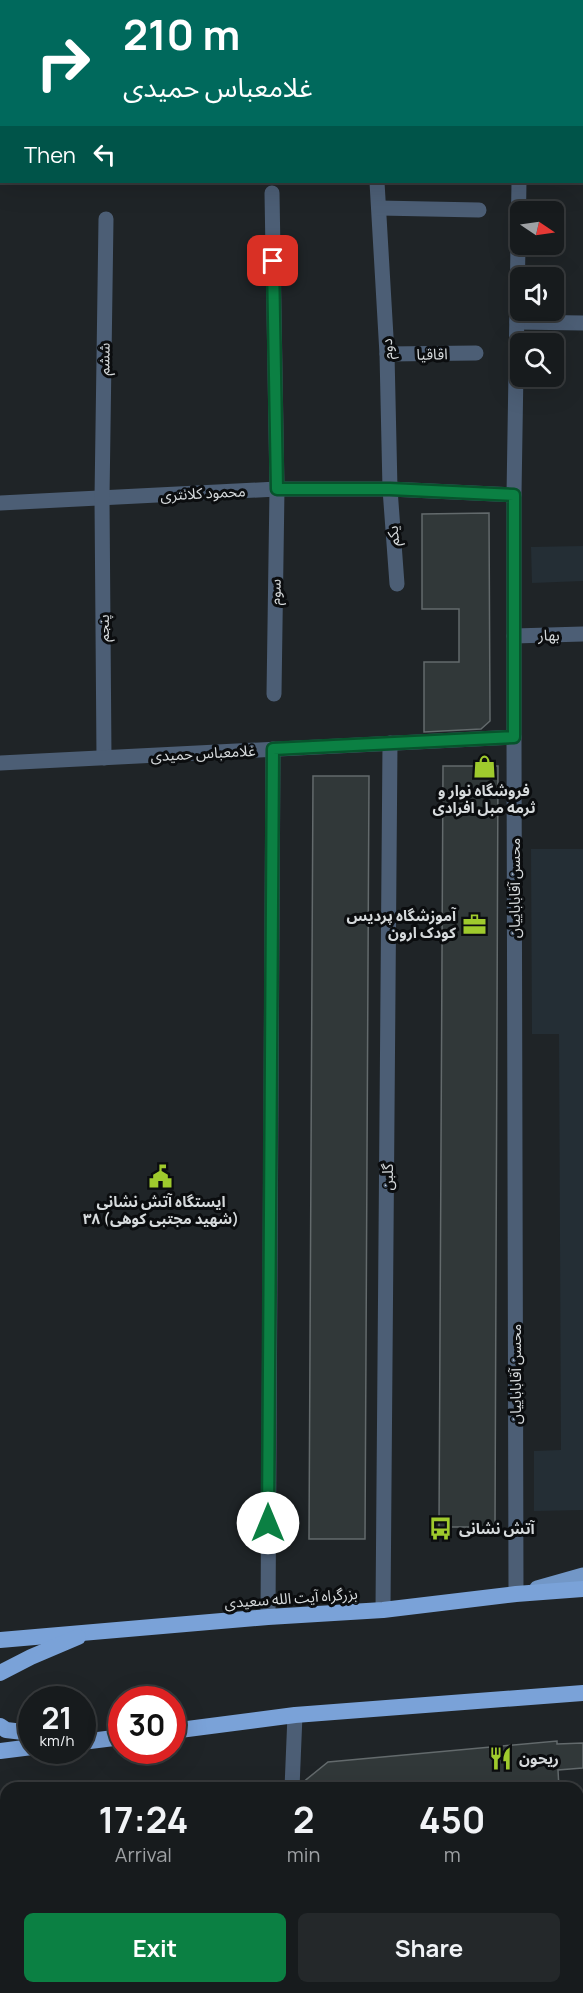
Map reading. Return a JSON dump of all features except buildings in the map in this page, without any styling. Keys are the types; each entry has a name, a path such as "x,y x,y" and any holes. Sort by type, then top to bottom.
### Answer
{"highway":[{"name":"بزرگراه آیت الله سعیدی","path":"0,1640 268,1617 383,1610 516,1594 583,1589"},
{"path":"0,1673 31,1657 93,1631"},
{"path":"186,1729 295,1715 583,1693"},
{"path":"0,1726 6,1730 18,1731"},
{"path":"0,1751 18,1749"}],"main road":[{"path":"516,1594 583,1575"}],"street":[{"name":"دوم","path":"377,183 387,354 390,489"},
{"name":"محسن آقاباباییان","path":"516,1594 514,495 519,183"},
{"name":"سوم","path":"272,193 277,489 274,694"},
{"path":"379,208 479,210"},
{"name":"ششم","path":"102,498 106,219"},
{"path":"517,322 583,323"},
{"name":"اقاقیا","path":"387,354 476,353"},
{"name":"محمود کلانتری","path":"0,503 277,489 390,489 514,495"},
{"name":"یکم","path":"390,489 397,584"},
{"name":"پنجم","path":"102,498 104,758"},
{"name":"بهار","path":"514,636 583,634"},
{"name":"غلامعباس حمیدی","path":"0,763 514,737"},
{"name":"گلبن","path":"383,1610 390,743"},
{"path":"268,1617 273,749"},
{"path":"292,1782 295,1715"}],"shaded area":[{"path":"583,546 583,581 532,583 531,547"},
{"path":"531,849 583,849 583,1510 534,1511 534,1451 561,1450 559,1034 532,1034"}],"place":[{"name":"فروشگاه نوار و ثرمه مبل افرادی","path":"484,766"},
{"name":"آموزشگاه پردیس کودک ارون","path":"474,924"},
{"name":"ایستگاه آتش نشانی ۳۸ (شهید مجتبی کوهی)","path":"161,1177"},
{"name":"آتش نشانی","path":"441,1528"},
{"name":"ریحون","path":"501,1758"}],"route":[{"path":"268,1523 273,749 514,737 514,495 390,489 277,489 273,261"}]}
